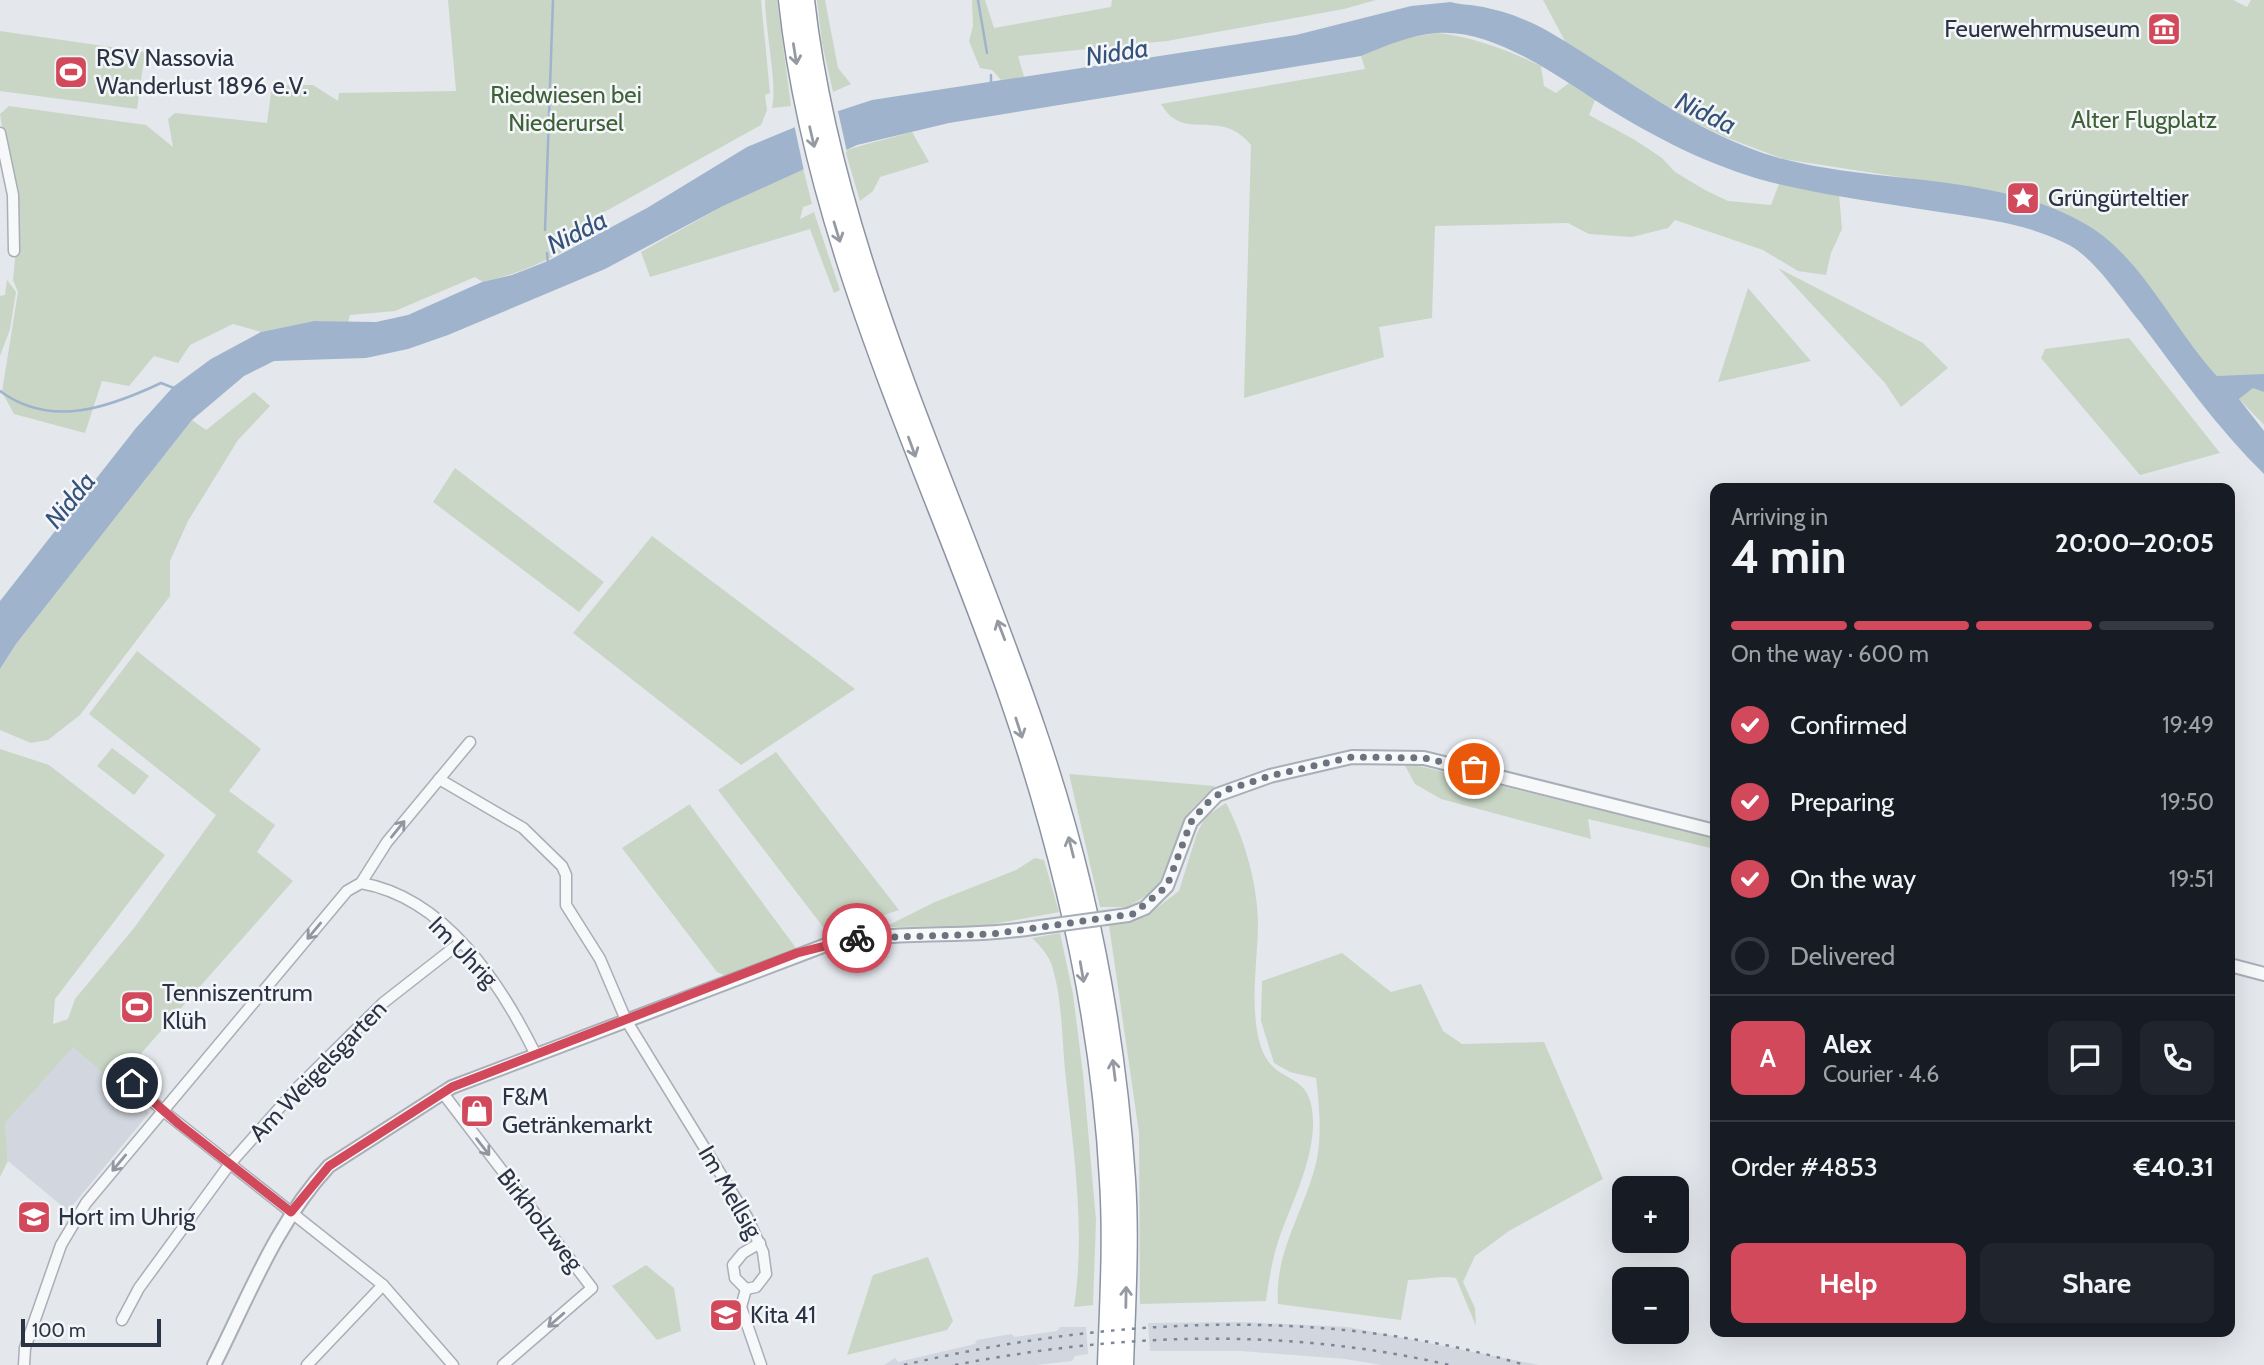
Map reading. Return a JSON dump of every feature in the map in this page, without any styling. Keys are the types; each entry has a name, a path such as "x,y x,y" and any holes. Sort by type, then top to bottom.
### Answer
{"highway":[{"path":"789,0 826,164 876,352 1006,691 1065,888 1090,1015 1108,1150 1107,1365"},
{"path":"805,0 813,104"},
{"path":"826,164 893,350 1034,721 1081,886 1105,1012 1123,1148 1127,1235 1124,1365"}],"street":[{"path":"0,133 13,195 14,251"},
{"path":"24,1365 25,1348 63,1241 86,1203 347,891 361,883 387,842 470,742"},
{"path":"214,1365 291,1212 329,1166 442,1092 797,953 842,941 893,935 992,934 1128,915 1145,908 1167,886 1188,828 1197,813 1217,795 1270,776 1352,757 1424,758 1710,830"},
{"name":"Im Mellsig","path":"439,779 523,828 562,866 566,875 566,905 600,959 626,1020 735,1196 760,1243 766,1274 755,1287 746,1289"},
{"name":"Im Uhrig","path":"361,883 401,896 431,916 461,942 500,989 536,1055"},
{"name":"Am Weigelsgarten","path":"122,1320 139,1288 229,1165 298,1087 383,1003 461,942"},
{"path":"2235,966 2264,974"},
{"path":"117,1069 229,1165 383,1285 453,1365"},
{"name":"Birkholzweg","path":"442,1092 593,1288 503,1365"},
{"path":"760,1243 743,1253 733,1265 735,1278 746,1289 741,1307 761,1365"},
{"path":"307,1365 383,1285"}],"shaded area":[{"path":"73,1046 149,1113 68,1211 8,1161 5,1123"},
{"path":"1242,1322 1348,1327 1539,1365 1381,1365 1345,1359 1241,1351 1150,1351 1148,1323"},
{"path":"1060,1327 1086,1327 1088,1354 1075,1356 1072,1361 1036,1365 884,1365 895,1358 898,1362 975,1344 977,1340 1011,1334 1015,1337 1057,1331"}],"green space":[{"name":"Riedwiesen bei Niederursel","path":"448,0 761,0 770,93 765,95 767,110 761,125 579,226 579,242 533,266 483,282 475,277 395,311 350,315 348,322 314,321 261,332 233,324 190,345 178,363 154,356 129,386 102,381 85,433 14,414 2,392 18,292 13,280 19,219 0,114 9,106 146,125 173,147 168,119 175,113 267,123 272,85 313,85 338,101 339,93 456,91"},
{"path":"765,0 777,0 791,106 772,108 773,87"},
{"path":"817,0 825,0 838,68 851,84 833,92 822,43"},
{"path":"972,0 985,0 994,28 1111,7 1112,0 1376,0 1344,9 1167,41 1018,56 1024,77 1001,80 992,70 980,68 969,41 973,26"},
{"name":"Alter Flugplatz","path":"1543,0 2233,0 2247,7 2251,0 2264,0 2264,425 2196,354 2119,250 2037,203 1932,182 1783,159 1725,137 1682,116 1566,43"},
{"name":"RSV Nassovia Wanderlust 1896 e.V.","path":"0,31 145,52 137,109 0,91"},
{"path":"1439,33 1491,45 1541,66 1544,86 1556,93 1569,83 1595,100 1589,115 1635,140 1662,158 1675,172 1728,201 1771,205 1779,184 1839,194 1842,229 1831,253 1826,275 1798,271 1763,250 1675,220 1668,228 1632,237 1589,234 1568,223 1435,226 1432,318 1379,327 1384,357 1244,398 1251,145 1227,128 1180,122 1170,116 1161,104 1365,69 1361,56 1405,38"},
{"path":"912,132 929,162 880,177 873,191 860,201 845,150"},
{"path":"803,168 812,204 803,207 800,219 814,212 840,290 834,293 810,229 650,277 641,252 723,206"},
{"path":"1778,268 1923,343 1948,368 1901,407 1885,383"},
{"path":"7,280 16,292 10,329 0,356 0,296 5,295"},
{"path":"1748,288 1811,361 1718,382"},
{"path":"2129,338 2220,453 2140,475 2041,358 2045,349"},
{"path":"254,392 270,406 238,440 188,521 170,561 170,596 80,715 48,740 31,743 0,730 0,669 16,644 192,420 206,430"},
{"path":"455,468 604,582 579,612 433,502"},
{"path":"652,536 855,689 741,765 573,633"},
{"path":"137,651 261,749 229,791 275,825 257,852 293,881 115,1083 73,1047 5,1123 8,1161 0,1177 0,749 49,765 165,855 55,999 53,1024 68,1019 75,999 134,928 216,815 89,714"},
{"path":"112,748 149,776 134,795 97,766"},
{"path":"776,752 899,910 864,922 846,933 830,936 718,790"},
{"path":"1403,762 1710,837 1710,848 1588,819 1591,839 1441,799 1415,784"},
{"path":"1069,774 1215,786 1190,811 1179,836 1171,867 1152,892 1128,907 1100,907"},
{"path":"1226,803 1244,845 1255,891 1258,921 1255,1014 1260,1044 1274,1068 1301,1085 1308,1094 1312,1107 1312,1141 1276,1250 1266,1301 1140,1304 1139,1133 1109,925 1145,917 1179,891 1197,833 1206,816"},
{"path":"690,804 796,948 726,976 717,972 622,848"},
{"path":"1035,858 1044,860 1059,912 983,926 885,927 935,902 1016,870"},
{"path":"1060,933 1073,994 1096,1220 1093,1305 1074,1307 1079,1219 1060,1006 1052,965 1045,952 1032,938"},
{"path":"1342,953 1391,992 1421,984 1443,1031 1462,1044 1544,1042 1603,1179 1509,1231 1475,1256 1463,1282 1475,1308 1476,1326 1456,1278 1450,1277 1408,1280 1401,1320 1278,1304 1281,1266 1317,1159 1320,1118 1316,1078 1290,1072 1274,1063 1261,1021 1262,981"},
{"path":"928,1257 953,1321 947,1330 847,1355 873,1275"},
{"path":"646,1265 674,1288 681,1331 657,1340 612,1286"}],"water":[{"path":"1451,2 1496,10 1534,24 1691,121 1751,149 1821,167 1943,182 2023,198 2060,211 2095,230 2129,261 2217,376 2264,374 2264,392 2253,388 2239,399 2264,431 2264,474 2215,420 2107,280 2079,251 2069,245 2040,232 2009,224 1820,193 1735,171 1653,134 1507,48 1484,39 1437,33 1408,39 1361,56 949,123 857,145 723,206 605,269 448,335 408,349 366,358 274,361 244,376 192,420 16,644 0,669 0,601 136,428 173,387 211,359 261,332 314,321 376,322 408,315 482,282 512,275 548,261 647,208 747,147 817,118 872,100 1296,35 1411,6"}],"pier":[{"path":"837,107 847,152 804,171 794,124"}],"waterway":[{"name":"Nidda","path":"545,230 553,0"},
{"path":"978,0 987,53"},
{"path":"991,75 991,85"},
{"name":"Nidda","path":"547,253 548,264"},
{"path":"0,391 19,403 60,411 101,406 161,383 174,388"}],"railway":[{"path":"904,1365 980,1349 1058,1337 1215,1325 1294,1326 1372,1333 1449,1346 1525,1365"},
{"path":"955,1365 1078,1346 1202,1339 1326,1344 1449,1365"}],"way so far":[{"path":"857,938 992,934 1133,914 1145,908 1167,886 1191,822 1206,804 1223,791 1322,762 1352,757 1404,756 1474,769"}],"place":[{"name":"Feuerwehrmuseum","path":"2164,29"},
{"name":"RSV Nassovia Wanderlust 1896 e.V.","path":"71,72"},
{"name":"Grüngürteltier","path":"2023,198"},
{"name":"Tenniszentrum Klüh","path":"137,1007"},
{"name":"F&M Getränkemarkt","path":"477,1111"},
{"name":"Hort im Uhrig","path":"34,1217"},
{"name":"Kita 41","path":"726,1315"}],"route":[{"path":"132,1083 229,1165 291,1212 329,1166 408,1113 460,1083 797,953 857,938"}]}
